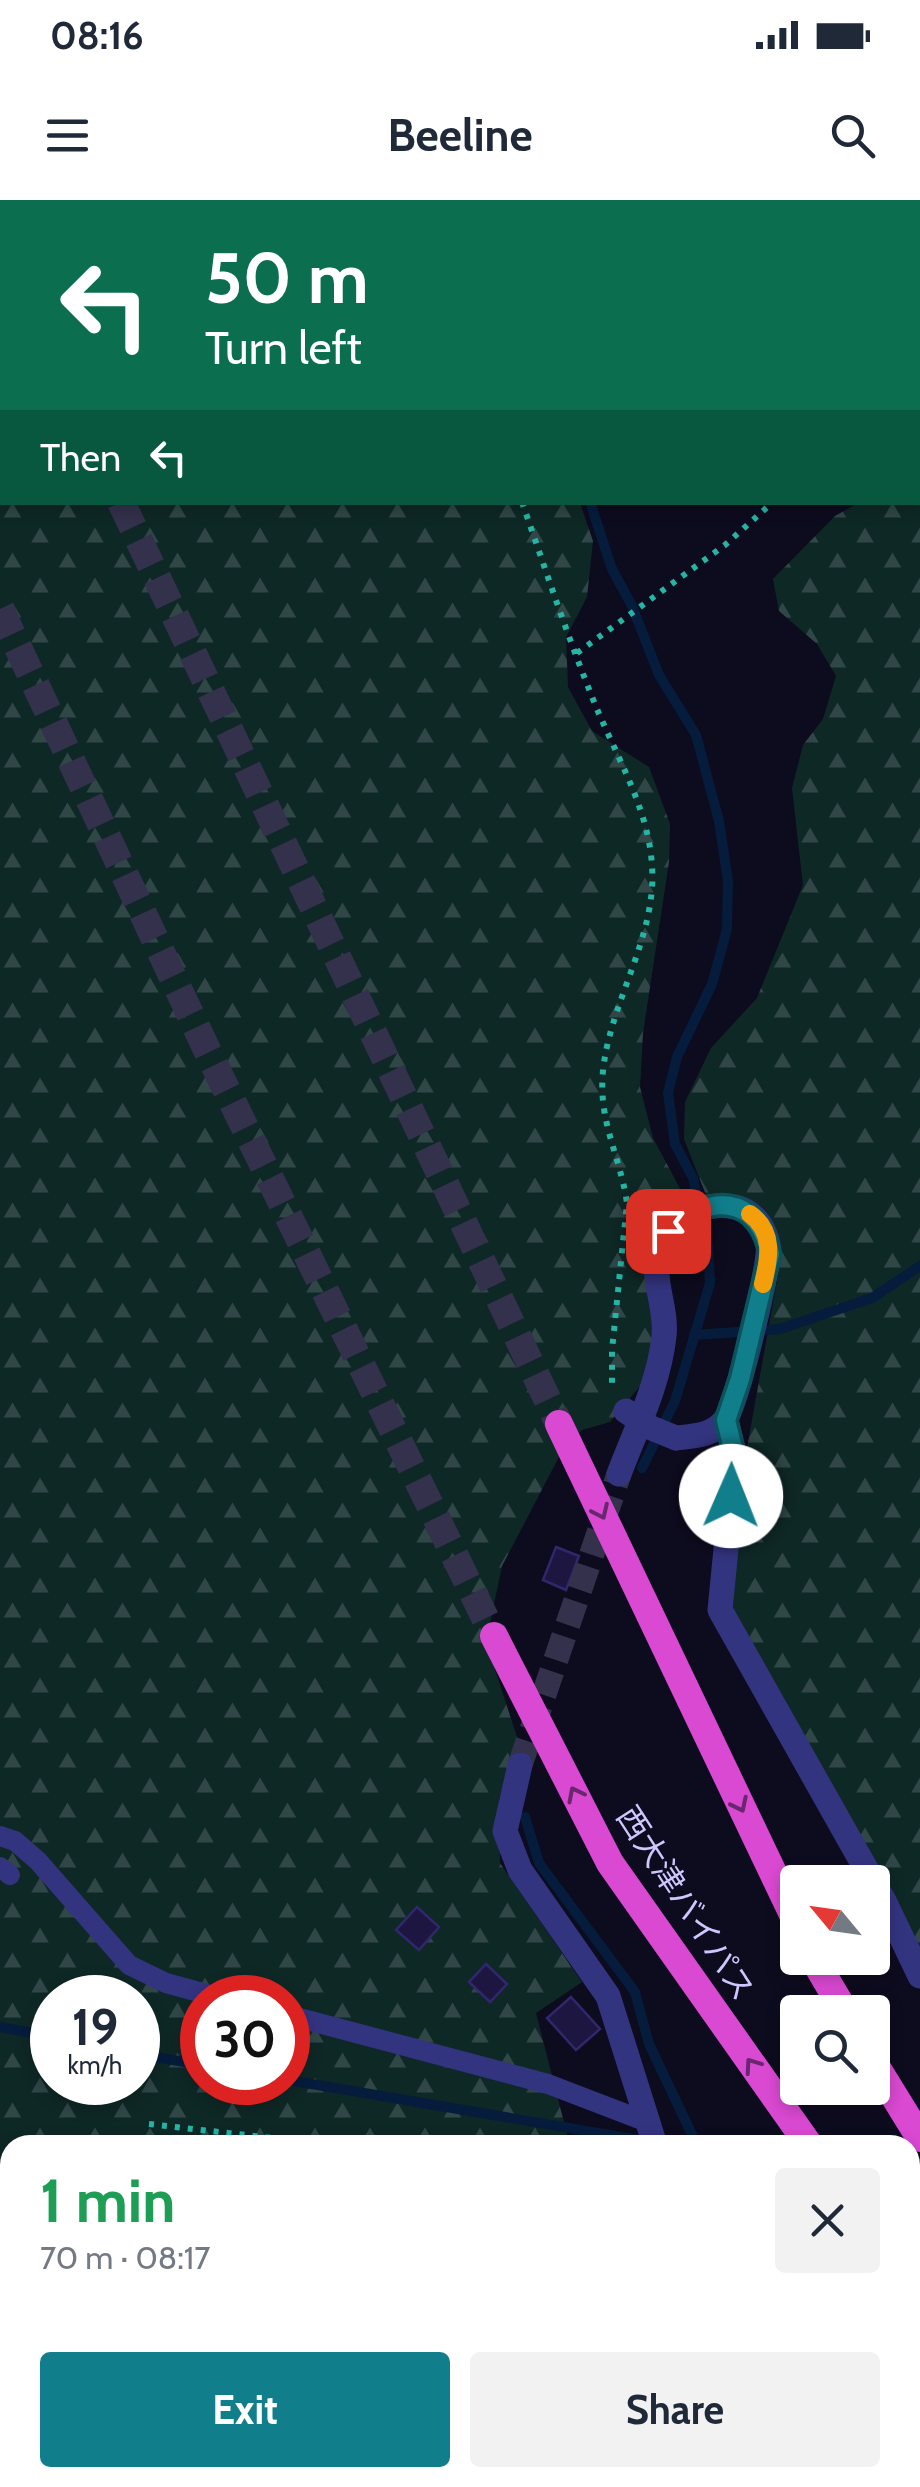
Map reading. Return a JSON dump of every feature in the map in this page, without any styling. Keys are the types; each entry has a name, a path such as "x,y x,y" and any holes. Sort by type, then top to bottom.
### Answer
{"highway":[{"path":"559,1424 780,1887"},
{"name":"西大津バイパス","path":"494,1636 610,1863 802,2135"},
{"path":"890,2089 918,2135"}],"street":[{"path":"619,1474 656,1379 664,1332 657,1259 668,1231 687,1214 711,1204 740,1208 758,1220 770,1254 740,1379 726,1420 735,1457 720,1610 884,1901 920,1976"},
{"path":"626,1410 649,1427 676,1438 706,1434 726,1420"},
{"path":"520,1765 504,1830 520,1870 608,1996 650,2132"}],"lane":[{"path":"0,1836 15,1841 38,1862 129,1966 180,1987"},
{"path":"310,2021 548,2084 650,2132"}],"path":[{"path":"523,505 577,654 640,808 652,862 653,898 603,1066 601,1107 624,1180 627,1204 611,1382 618,1402 626,1410"},
{"path":"577,654 725,545 770,505"},
{"path":"149,2124 246,2135"}],"green space":[{"path":"0,505 581,505 593,541 587,597 566,637 568,687 592,731 649,767 670,824 669,862 643,1033 640,1087 653,1138 684,1196 653,1273 652,1372 610,1422 582,1430 561,1453 502,1566 486,1642 518,1740 499,1799 500,1863 582,1982 536,2013 567,2135 0,2135"},
{"path":"854,505 920,505 920,1960 890,1905 890,1865 868,1865 734,1621 730,1582 738,1498 782,1253 771,1221 759,1204 706,1195 684,1139 685,1102 711,1048 757,998 803,885 792,788 803,745 823,719 836,676 817,644 779,611 773,579 835,516"}],"building":[{"path":"556,1547 579,1556 566,1590 543,1580"},
{"path":"417,1907 439,1927 419,1950 396,1930"},
{"path":"486,1964 507,1984 490,2002 469,1982"},
{"path":"571,1997 600,2029 576,2050 547,2018"}],"waterway":[{"path":"591,505 612,569 632,606 659,675 696,735 719,821 728,881 727,929 712,984 677,1057 668,1093 675,1144 693,1178 708,1244 710,1283 675,1401 642,1468"},
{"path":"694,1335 780,1329 872,1298 920,1266"},
{"path":"525,1817 539,1863 635,1992 649,2044 692,2135"},
{"path":"0,2027 30,2033"},
{"path":"160,2058 180,2061"},
{"path":"310,2084 610,2135"}],"tunnel":[{"path":"122,505 559,1424"},
{"path":"0,609 207,1050 494,1636"},
{"path":"520,1765 619,1474"}],"slow traffic":[{"path":"750,1214 767,1237 770,1254 763,1284"}],"route":[{"path":"668,1231 687,1214 711,1204 740,1208 758,1220 767,1237 770,1254 740,1379 726,1420 735,1457 731,1496"}]}
